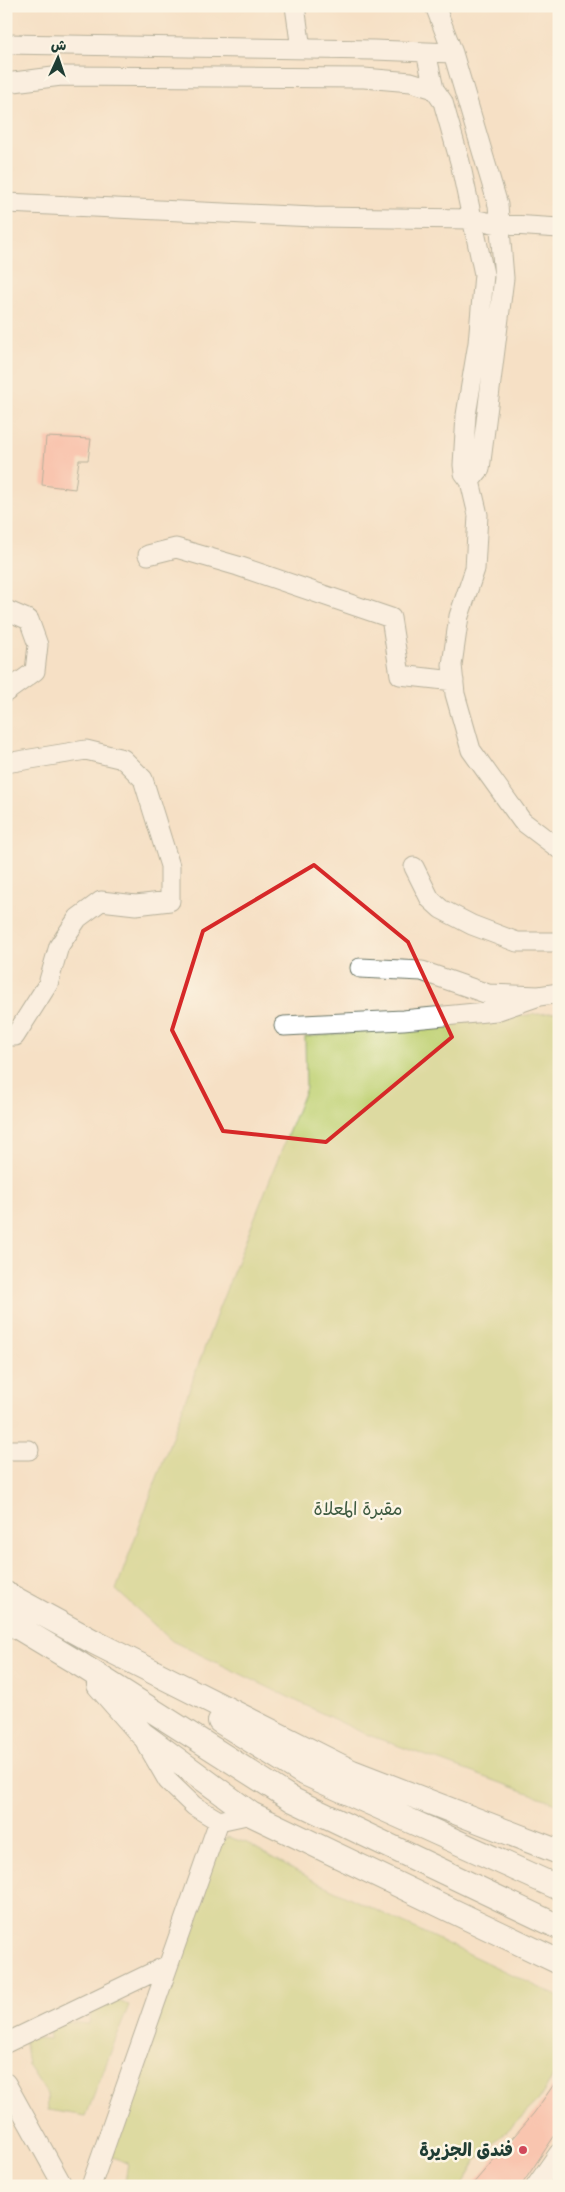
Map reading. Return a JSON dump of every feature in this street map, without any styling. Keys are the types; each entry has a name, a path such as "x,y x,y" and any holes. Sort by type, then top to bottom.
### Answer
{"main road":[{"path":"6,1594 94,1642 352,1772 559,1852"},
{"path":"6,1620 81,1665 293,1800 559,1927"},
{"path":"94,1642 302,1772 559,1888"},
{"path":"81,1665 142,1734 251,1814 559,1962"}],"street":[{"path":"295,6 301,49"},
{"path":"435,6 453,53 498,205 498,224 504,278 480,469 470,481"},
{"path":"6,44 453,53"},
{"path":"426,52 434,89 443,102 460,162 484,274 478,343 466,416 463,465 464,473 470,481 478,515 476,569 460,616 452,665 455,694 470,750 522,821 559,849"},
{"path":"6,83 61,76 364,78 411,82 434,89"},
{"path":"6,203 314,217 472,219 498,224 559,228"},
{"path":"148,555 176,548 391,618 400,675 454,681"},
{"path":"6,610 29,620 38,645 35,671 6,692"},
{"path":"6,763 86,750 122,759 143,779 170,866 170,901 136,905 101,901 78,918 59,946 48,984 15,1036 6,1036"},
{"path":"414,867 430,899 441,909 472,925 517,942 559,942"},
{"path":"360,968 422,971 488,994 539,996"},
{"path":"284,1026 403,1020 496,1011 539,996 559,993"},
{"path":"6,1450 29,1450"},
{"path":"142,1734 168,1781 194,1806 219,1821 251,1814"},
{"path":"91,2186 219,1821"},
{"path":"6,2043 168,1965"},
{"path":"6,2083 63,2186"},
{"path":"536,2186 559,2152"}],"highlighted area":[{"path":"314,865 408,942 452,1037 326,1142 223,1131 172,1030 203,931"}],"green space":[{"name":"مقبرة المعلاة","path":"559,1012 559,1804 363,1733 172,1641 116,1590 219,1308 306,1088 305,1037"},
{"path":"228,1837 247,1843 315,1881 559,1997 559,2067 538,2101 476,2161 461,2186 124,2186 128,2163 104,2154 175,1974 212,1846"},
{"path":"112,1999 129,2005 86,2116 48,2110 47,2094 28,2065 24,2037 49,2039 51,2021 89,2024 92,2003 107,2006"}],"building":[{"path":"46,437 91,439 88,460 79,460 75,489 42,485"},
{"name":"فندق الجزيرة","path":"559,2077 559,2129 521,2186 471,2186 534,2113"}],"place":[{"name":"فندق الجزيرة","path":"523,2150"}]}
